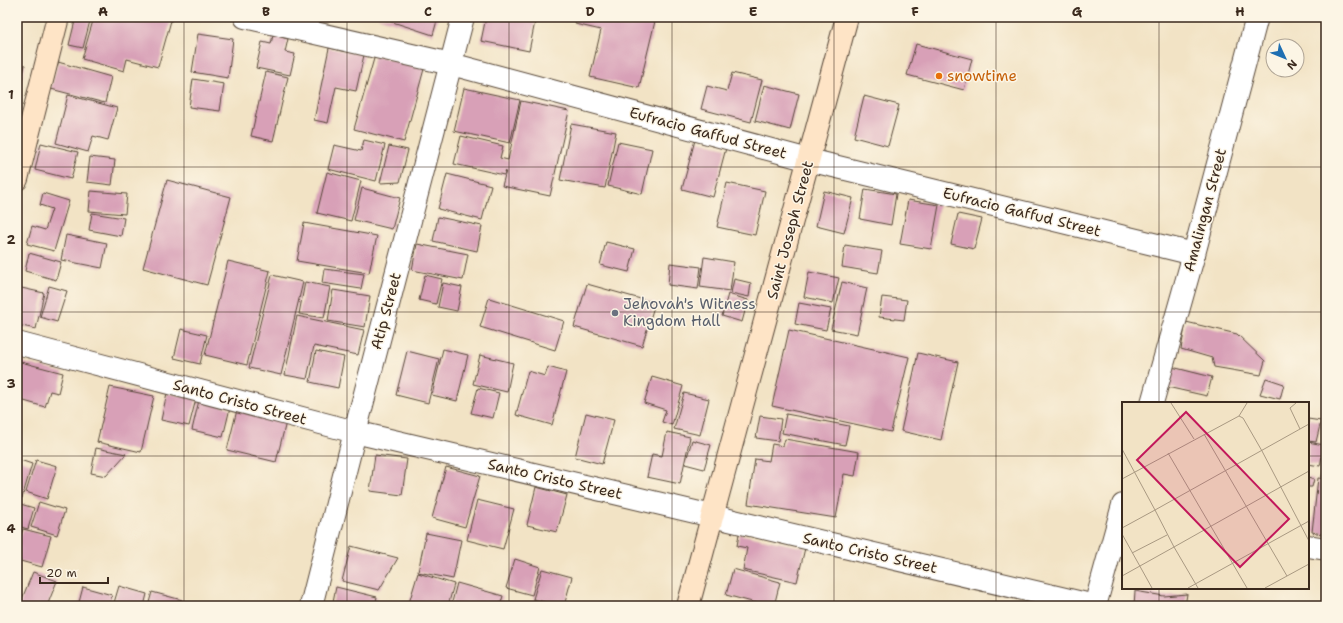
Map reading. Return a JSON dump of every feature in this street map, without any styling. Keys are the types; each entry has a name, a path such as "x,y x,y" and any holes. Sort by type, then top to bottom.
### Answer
{"main road":[{"path":"17,179 58,17"},
{"name":"Saint Joseph Street","path":"688,606 847,17"}],"street":[{"name":"Eufracio Gaffud Street","path":"245,17 450,64 809,160 1194,254"},
{"name":"Atip Street","path":"311,606 463,17"},
{"name":"Amalingan Street","path":"1152,402 1194,254 1257,17"},
{"name":"Santo Cristo Street","path":"17,343 355,432 1095,606"},
{"path":"1095,606 1122,512"},
{"path":"1309,546 1326,549"}],"building":[{"path":"76,17 91,17 83,48 69,45"},
{"path":"94,17 172,17 158,67 127,59 124,71 82,59"},
{"path":"377,17 438,17 433,35"},
{"path":"486,17 536,17 529,51 481,41"},
{"path":"576,17 656,17 639,88 590,77 601,30 575,24"},
{"path":"904,17 914,17 913,20"},
{"path":"198,34 233,39 228,78 192,72"},
{"path":"273,35 288,39 285,52 295,54 290,75 256,68 262,42 271,44"},
{"path":"916,44 972,59 964,90 907,75"},
{"path":"329,48 364,55 356,91 336,87 328,123 314,120"},
{"path":"375,55 424,69 404,142 354,129"},
{"path":"58,62 111,77 105,103 51,89"},
{"path":"17,64 25,65 19,91 17,91"},
{"path":"266,72 288,77 273,141 251,136"},
{"path":"732,73 762,80 751,122 701,109 707,86 727,91"},
{"path":"193,79 224,84 220,111 189,107"},
{"path":"764,85 799,94 790,130 755,121"},
{"path":"464,88 520,100 510,143 454,131"},
{"path":"68,95 117,108 108,140 93,136 88,152 56,143"},
{"path":"864,96 899,105 888,146 854,137"},
{"path":"521,101 569,111 550,196 502,186 506,171 504,175 454,164 461,136 503,146 500,158 508,160"},
{"path":"571,124 616,132 605,188 560,180"},
{"path":"364,140 385,145 376,181 328,169 334,145 361,151"},
{"path":"695,140 726,148 713,197 682,189"},
{"path":"618,142 652,149 642,194 608,186"},
{"path":"41,143 78,152 71,179 35,170"},
{"path":"389,146 408,150 400,182 380,183"},
{"path":"90,157 115,160 112,185 87,182"},
{"path":"327,172 361,181 351,221 317,213"},
{"path":"447,174 491,185 482,220 438,209"},
{"path":"167,180 231,197 207,285 143,268"},
{"path":"727,183 765,191 755,235 717,227"},
{"path":"362,188 400,198 392,229 354,220"},
{"path":"865,189 896,194 891,225 860,219"},
{"path":"91,191 127,194 125,214 89,211"},
{"path":"824,191 853,198 844,233 816,226"},
{"path":"43,193 69,201 54,251 27,244 32,226 45,230 52,209 40,205"},
{"path":"908,200 939,205 931,249 900,244"},
{"path":"92,213 124,218 121,236 89,230"},
{"path":"958,214 982,219 974,249 951,244"},
{"path":"438,217 482,226 477,251 433,241"},
{"path":"304,223 377,236 369,273 297,261"},
{"path":"66,235 107,243 102,268 61,260"},
{"path":"606,242 635,249 629,272 600,265"},
{"path":"417,244 468,254 463,280 412,270"},
{"path":"845,245 882,251 878,273 842,267"},
{"path":"29,253 61,262 56,280 25,271"},
{"path":"704,257 734,262 730,291 700,287"},
{"path":"228,261 270,271 247,365 205,355"},
{"path":"670,263 701,267 698,289 668,285"},
{"path":"324,269 364,274 361,289 322,283"},
{"path":"809,272 839,278 833,303 804,297"},
{"path":"272,275 303,282 281,375 249,368"},
{"path":"425,275 442,279 436,304 419,300"},
{"path":"734,279 751,283 749,297 731,293"},
{"path":"305,282 330,287 324,318 299,314"},
{"path":"842,282 867,288 857,334 831,329"},
{"path":"443,283 462,287 457,311 438,307"},
{"name":"Jehovah's Witness Kingdom Hall","path":"587,284 655,303 642,346 574,327"},
{"path":"49,286 67,291 57,322 40,317"},
{"path":"17,287 44,293 36,329 17,325"},
{"path":"333,290 370,296 365,327 328,321"},
{"path":"728,294 748,300 742,322 722,316"},
{"path":"882,297 907,300 904,320 879,317"},
{"path":"489,298 564,321 555,350 480,327"},
{"path":"799,303 831,309 826,330 795,324"},
{"path":"297,316 364,330 358,355 314,346 307,379 285,375"},
{"path":"1186,322 1237,334 1265,361 1261,375 1214,367 1212,358 1181,349"},
{"path":"181,329 207,335 200,364 174,358"},
{"path":"789,330 909,357 891,432 772,406"},
{"path":"443,349 468,355 457,401 432,395"},
{"path":"316,351 344,357 338,388 310,382"},
{"path":"407,351 439,359 428,403 396,395"},
{"path":"918,353 958,362 941,440 901,431"},
{"path":"480,355 513,363 507,392 473,384"},
{"path":"17,361 63,373 58,393 50,391 45,407 17,399"},
{"path":"548,367 566,372 552,425 516,415 528,371 545,376"},
{"path":"1172,367 1212,377 1207,396 1167,387"},
{"path":"652,377 683,386 672,425 662,422 666,410 644,403"},
{"path":"1266,378 1284,384 1280,399 1260,394"},
{"path":"110,387 154,396 141,452 97,442"},
{"path":"478,388 499,393 493,418 471,413"},
{"path":"167,393 196,399 189,426 161,420"},
{"path":"684,393 709,399 700,435 674,429"},
{"path":"199,400 230,408 223,437 192,430"},
{"path":"237,410 286,422 276,462 227,450"},
{"path":"586,413 614,420 602,464 575,457"},
{"path":"786,414 849,426 845,445 782,433"},
{"path":"760,416 781,419 778,441 756,438"},
{"path":"1309,419 1321,421 1316,442 1309,441"},
{"path":"667,432 690,437 680,484 647,477 652,454 662,456"},
{"path":"785,439 859,452 855,476 844,474 836,518 748,504 755,459 769,461 772,444 783,446"},
{"path":"692,440 711,445 704,469 685,464"},
{"path":"1309,442 1324,445 1320,466 1309,464"},
{"path":"96,448 126,454 106,476 91,473"},
{"path":"1326,454 1326,478 1322,477"},
{"path":"375,455 407,459 402,495 370,491"},
{"path":"17,459 32,464 22,498 17,496"},
{"path":"36,460 57,466 47,499 26,492"},
{"path":"446,467 480,476 465,527 432,518"},
{"path":"1309,477 1314,479 1312,487 1309,487"},
{"path":"1318,478 1326,479 1326,535 1312,532"},
{"path":"536,487 567,495 557,532 527,525"},
{"path":"477,500 514,509 503,549 467,540"},
{"path":"39,502 65,510 57,535 31,527"},
{"path":"17,503 34,508 28,529 21,527 17,540"},
{"path":"23,529 51,536 42,567 17,560 17,544"},
{"path":"426,533 461,540 453,579 418,572"},
{"path":"739,534 805,548 797,582 743,570 747,548 737,546"},
{"path":"351,546 398,558 379,590 342,581"},
{"path":"515,559 540,567 532,595 506,588"},
{"path":"542,569 572,577 564,606 558,606 533,599"},
{"path":"733,569 780,582 774,606 767,606 726,595"},
{"path":"33,572 57,581 47,606 19,606"},
{"path":"418,573 454,584 448,606 419,606 409,603"},
{"path":"457,583 503,596 500,606 451,606"},
{"path":"119,586 147,594 144,606 113,606"},
{"path":"83,587 112,595 109,606 78,606"},
{"path":"336,587 377,597 375,606 332,606"},
{"path":"1135,591 1164,596 1187,594 1185,606 1134,606"},
{"path":"152,592 182,600 180,606 148,606"}],"place":[{"name":"snowtime","path":"939,76"},
{"name":"Jehovah's Witness Kingdom Hall","path":"615,313"}]}
